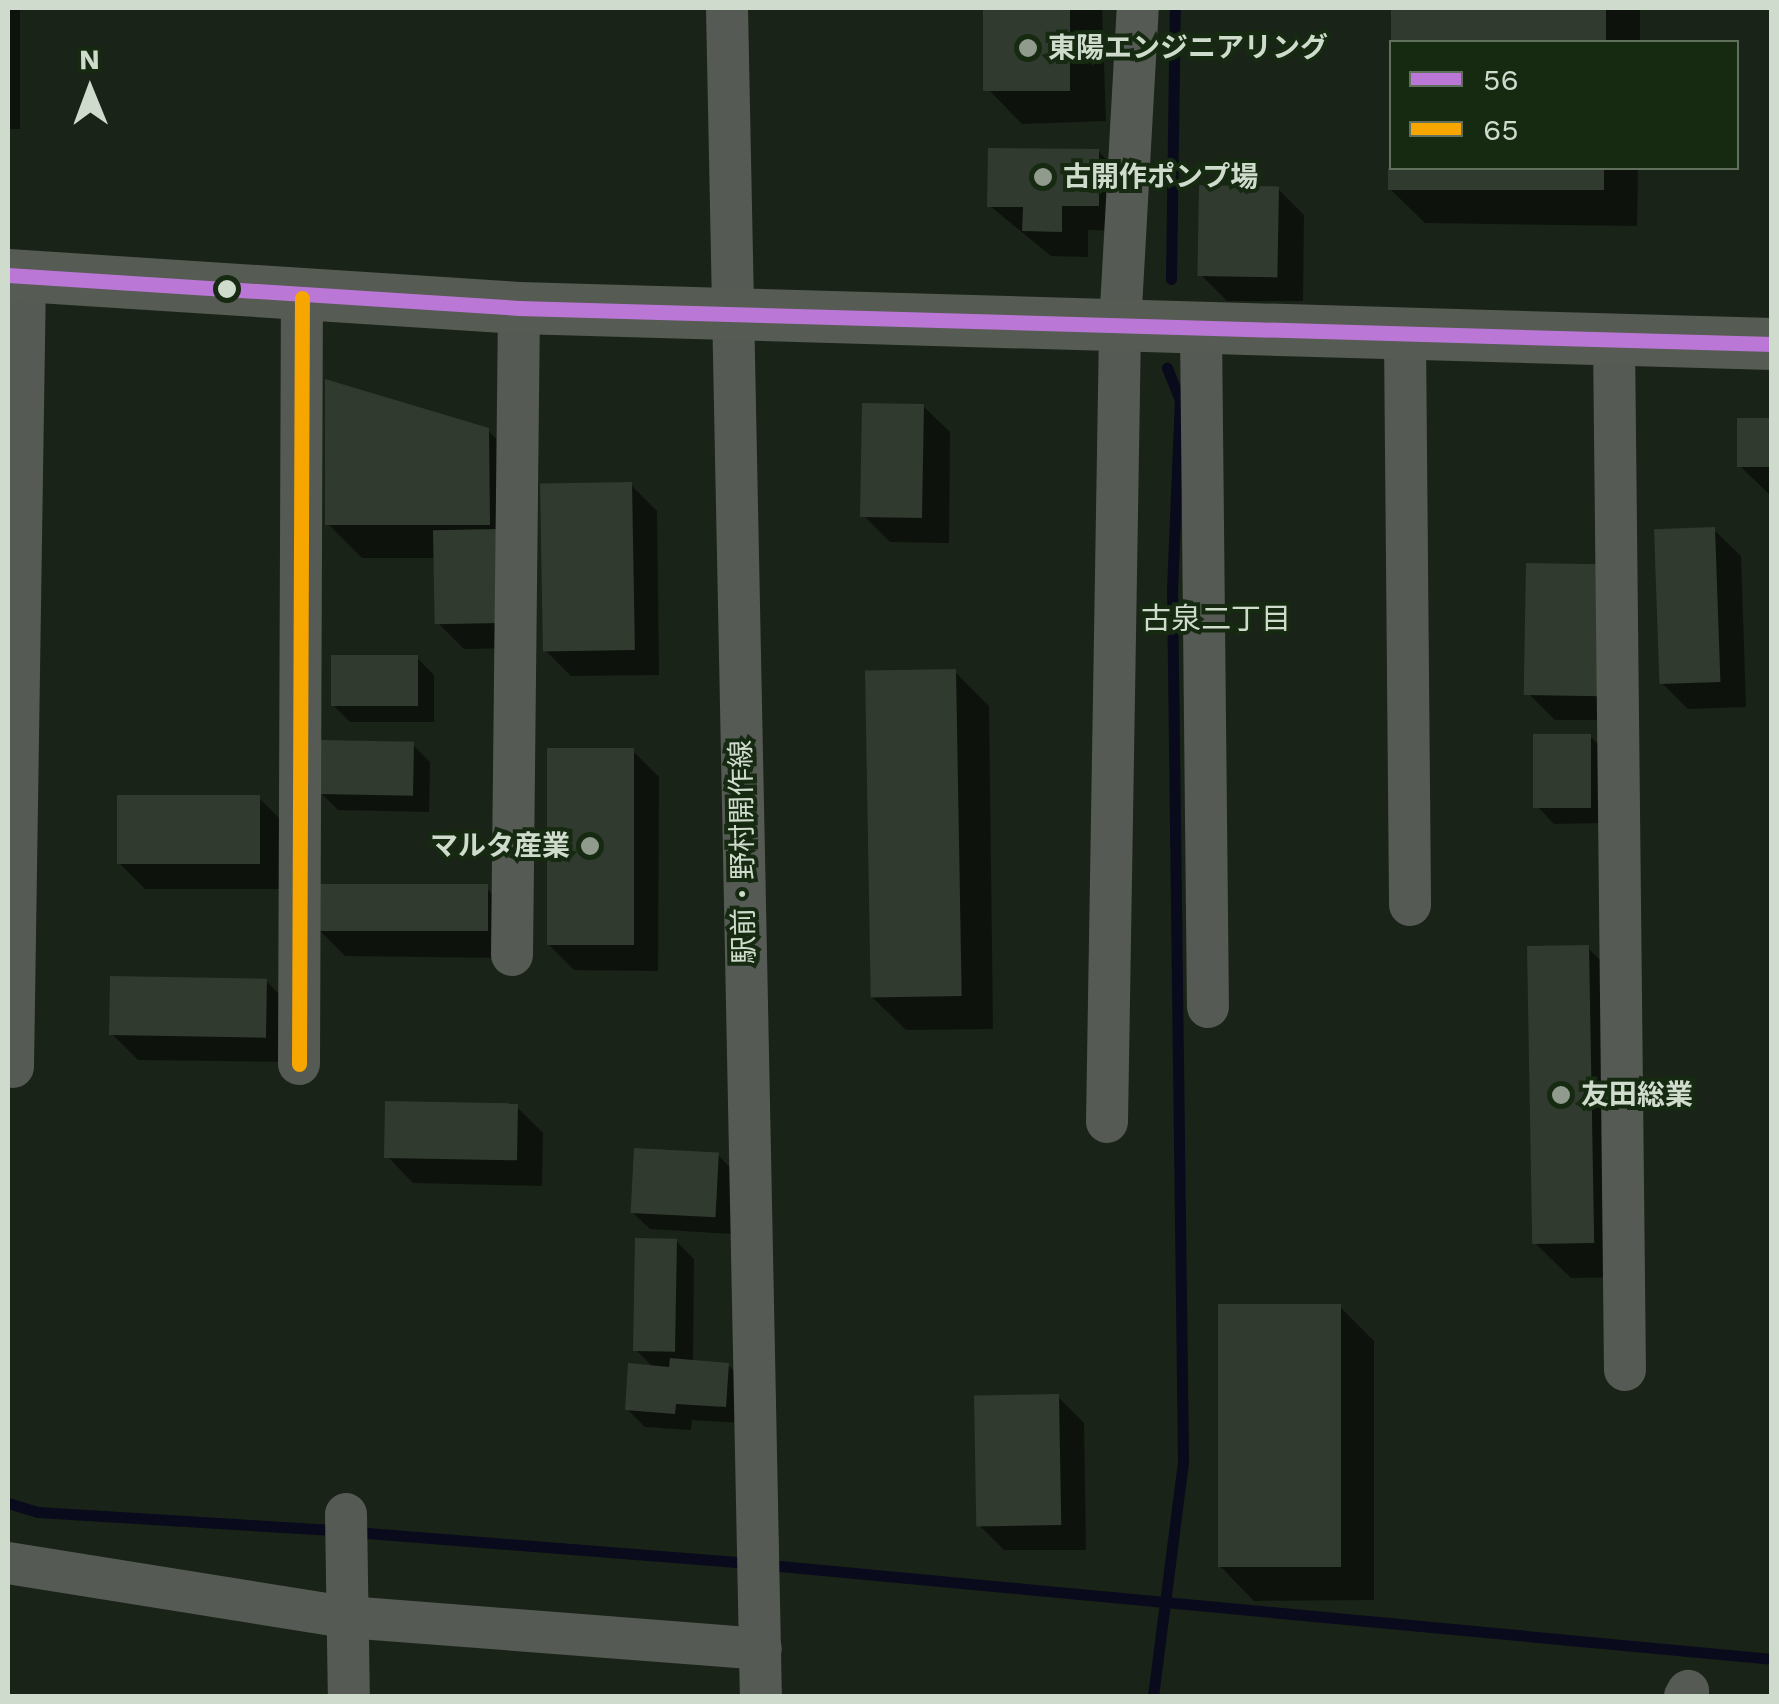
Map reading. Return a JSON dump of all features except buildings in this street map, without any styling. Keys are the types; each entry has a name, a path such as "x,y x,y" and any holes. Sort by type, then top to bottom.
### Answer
{"main road":[{"path":"16,276 302,298 519,308 734,312 1405,338 1772,344"}],"street":[{"name":"駅前・野村開作線","path":"727,8 761,1696"},
{"path":"1107,1122 1120,326 1138,8"},
{"path":"12,1067 16,276"},
{"path":"298,1064 302,298"},
{"path":"512,955 519,308"},
{"path":"1201,331 1208,1007"},
{"path":"1405,338 1410,904"},
{"path":"1614,340 1625,1370"},
{"path":"346,1514 349,1696"},
{"path":"8,1563 348,1618 760,1649"}],"waterway":[{"path":"1171,279 1175,8"},
{"path":"1153,1696 1183,1461 1172,590 1180,400 1167,368"},
{"path":"8,1503 38,1512 336,1530"},
{"path":"355,1532 750,1563"},
{"path":"769,1565 1772,1659"}],"transit line":[{"name":"56","path":"8,275 519,308 1772,344"},
{"name":"65","path":"299,1064 302,298"}],"place":[{"name":"東陽エンジニアリング","path":"1028,48"},
{"name":"古開作ポンプ場","path":"1043,177"},
{"name":"マルタ産業","path":"590,846"},
{"name":"友田総業","path":"1561,1095"}],"district":[{"name":"古泉二丁目","path":"1216,619"}]}
